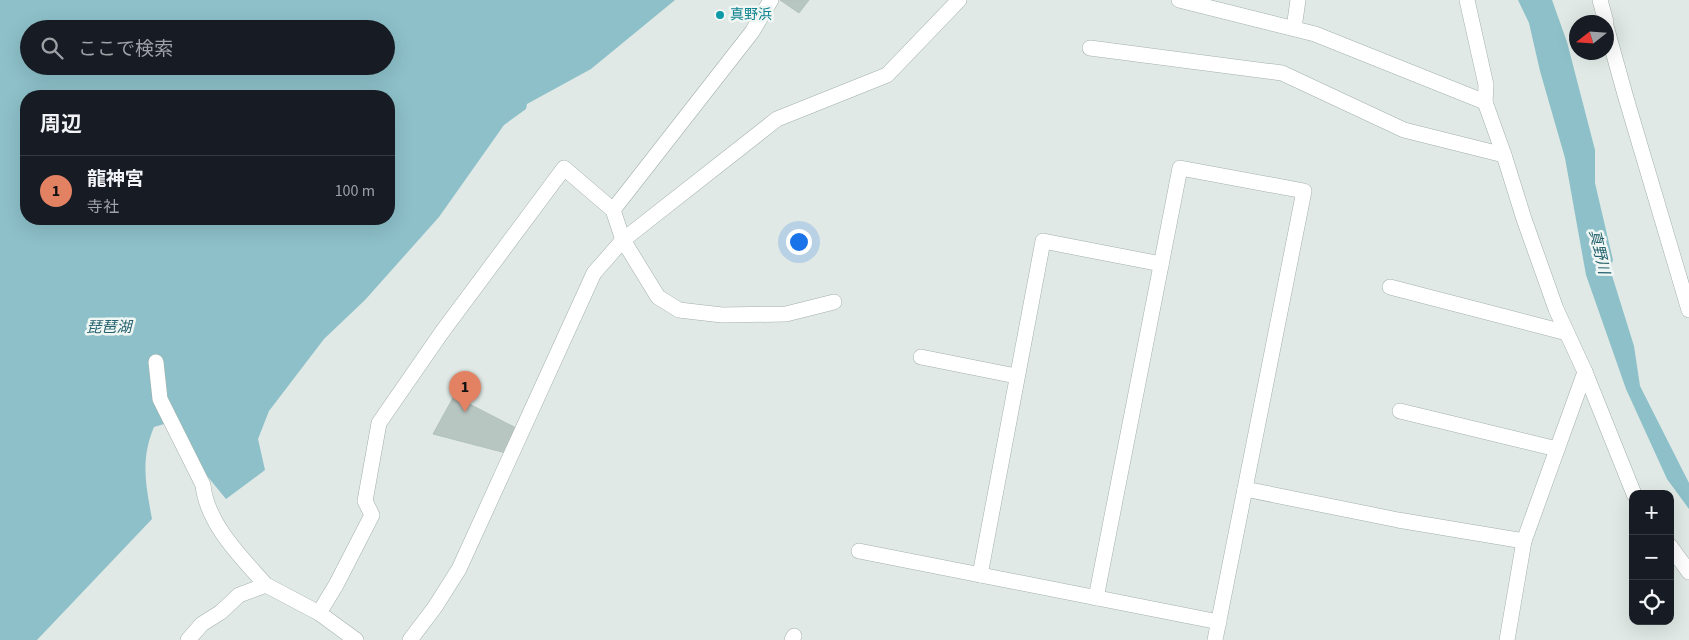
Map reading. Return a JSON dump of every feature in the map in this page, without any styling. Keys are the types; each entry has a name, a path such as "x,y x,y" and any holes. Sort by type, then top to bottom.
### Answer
{"street":[{"path":"613,210 752,32 771,0"},
{"path":"410,640 435,607 459,569 594,273 623,240 777,119 887,75 959,0"},
{"path":"1179,0 1315,34 1485,102"},
{"path":"1294,28 1298,0"},
{"path":"1467,0 1486,84 1485,102 1524,220 1556,309 1585,372 1632,490"},
{"path":"1600,0 1604,15"},
{"path":"1090,48 1282,74 1404,130 1504,155"},
{"path":"1614,55 1688,304"},
{"path":"319,613 372,514 365,501 379,423 442,332 564,168 613,210 623,240 658,297 679,310 722,315 786,314 834,302"},
{"path":"1096,598 1180,168 1304,191 1215,640"},
{"path":"980,574 1043,241 1161,264"},
{"path":"1390,288 1567,333"},
{"path":"921,358 1016,376"},
{"path":"156,362 160,399 203,485 204,496 218,525 239,556 266,585 319,613 356,640"},
{"path":"1507,640 1524,541 1585,372"},
{"path":"1400,411 1557,449"},
{"path":"1245,489 1398,520 1524,541"},
{"path":"859,551 1219,622"},
{"path":"1674,551 1689,572"},
{"path":"188,640 202,624 221,612 239,595 266,585"}],"water":[{"name":"琵琶湖","path":"0,0 675,0 591,69 527,104 526,109 504,125 439,217 365,300 324,339 269,411 258,439 265,470 226,499 199,466 171,422 154,427 146,462 146,484 152,519 37,640 0,640"},
{"name":"真野川","path":"1518,0 1552,0 1567,42 1569,60 1572,60 1595,150 1595,183 1613,260 1610,269 1634,346 1640,386 1689,483 1689,509 1667,479 1626,389 1586,275 1565,158 1540,71 1529,23"}],"building":[{"path":"780,0 809,0 799,13"},
{"path":"454,396 518,429 506,453 433,434"}],"place":[{"name":"真野浜","path":"720,15"},
{"name":"龍神宮","path":"465,412"}]}
